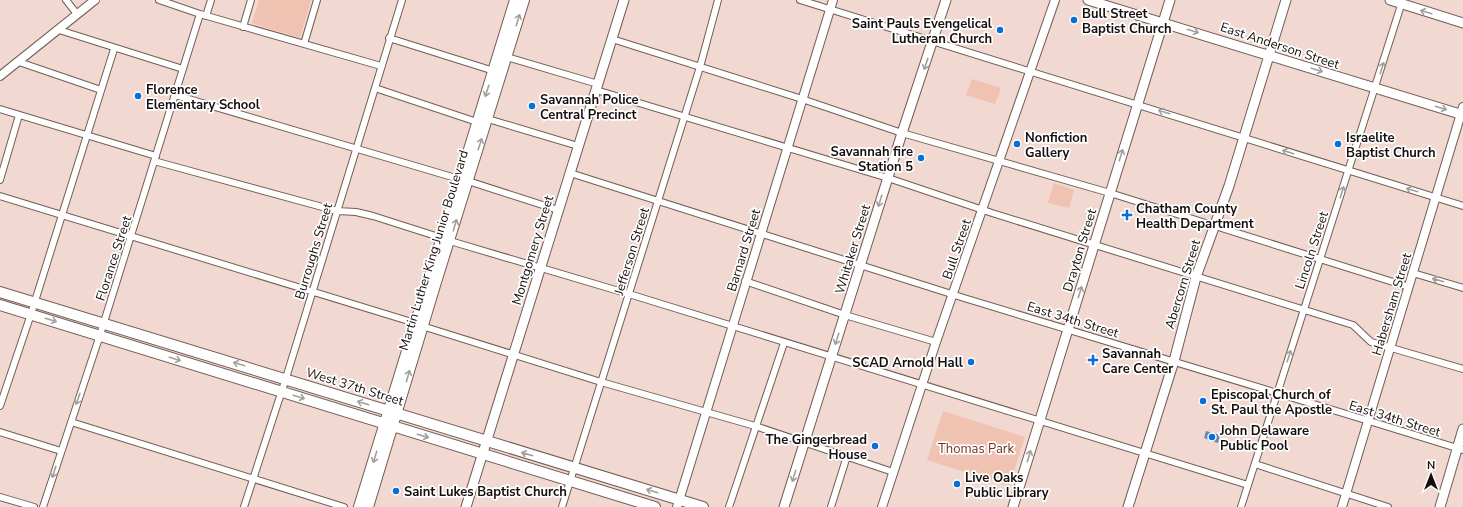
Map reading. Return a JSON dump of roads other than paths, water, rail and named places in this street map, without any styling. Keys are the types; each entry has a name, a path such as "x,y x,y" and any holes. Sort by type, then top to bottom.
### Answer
{"main road":[{"name":"Martin Luther King Junior Boulevard","path":"368,507 389,426 418,325 464,180 477,122 515,0"},
{"name":"Martin Luther King Junior Boulevard","path":"464,180 488,119 524,0"},
{"name":"Montgomery Street","path":"466,507 512,355 624,0"},
{"name":"Whitaker Street","path":"784,507 902,133 946,0"},
{"name":"East Anderson Street","path":"1088,0 1375,89 1462,112"},
{"name":"Drayton Street","path":"1013,507 1170,0"},
{"name":"Abercorn Street","path":"1128,507 1174,361 1196,277 1213,226 1229,186 1286,0"},
{"path":"1390,0 1402,2 1463,23"},
{"name":"West 37th Street","path":"0,292 286,378 486,442 574,467 678,503 702,507"},
{"name":"West 37th Street","path":"0,305 655,507"},
{"name":"Martin Luther King Junior Boulevard","path":"359,507 389,426"},
{"path":"1440,507 1460,449 1463,429"}],"street":[{"path":"66,0 77,14"},
{"path":"0,76 95,0"},
{"path":"159,0 243,27 381,66"},
{"name":"Florance Street","path":"43,507 104,324 119,271 175,95 203,15 211,0"},
{"path":"243,27 251,0"},
{"path":"304,44 317,0"},
{"name":"Burroughs Street","path":"244,507 282,392 402,0"},
{"name":"Jefferson Street","path":"562,507 685,117 718,0"},
{"path":"800,0 1463,206"},
{"name":"Barnard Street","path":"678,503 745,281 833,0"},
{"name":"Bull Street","path":"882,507 936,342 1032,71 1055,0"},
{"name":"Lincoln Street","path":"1241,507 1402,2"},
{"path":"59,30 184,69"},
{"path":"390,38 494,71"},
{"path":"612,39 802,98 902,133 1110,193 1409,287"},
{"path":"0,406 31,314 114,48"},
{"path":"507,57 685,117 888,178 982,210 1353,325 1371,342 1463,369"},
{"path":"19,62 101,90"},
{"path":"375,88 477,122"},
{"path":"175,95 464,180 558,210"},
{"path":"0,109 155,158 337,211 356,212 374,216 1248,485"},
{"name":"Habersham Street","path":"1342,507 1462,112"},
{"path":"0,180 19,115"},
{"path":"488,119 578,146"},
{"name":"East 34th Street","path":"570,173 953,294 1460,449"},
{"path":"0,196 313,291 512,355 755,426 893,472"},
{"path":"1413,273 1463,288"},
{"path":"745,281 845,315 936,342"},
{"path":"729,507 784,343"},
{"path":"71,422 344,507"},
{"path":"0,432 61,452"},
{"path":"831,507 847,456"},
{"path":"1255,464 1388,507"},
{"path":"0,497 34,507"}],"water":[{"name":"John Delaware Public Pool","path":"1206,431 1220,435 1218,443 1204,438"}],"place":[{"name":"Bull Street Baptist Church","path":"1074,20"},
{"name":"Saint Pauls Evengelical Lutheran Church","path":"1000,30"},
{"name":"Florence Elementary School","path":"138,96"},
{"name":"Savannah Police Central Precinct","path":"532,106"},
{"name":"Nonfiction Gallery","path":"1017,144"},
{"name":"Israelite Baptist Church","path":"1338,144"},
{"name":"Savannah fire Station 5","path":"921,158"},
{"name":"Chatham County Health Department","path":"1127,215"},
{"name":"Savannah Care Center","path":"1093,360"},
{"name":"SCAD Arnold Hall","path":"971,362"},
{"name":"Episcopal Church of St. Paul the Apostle","path":"1203,401"},
{"name":"John Delaware Public Pool","path":"1212,437"},
{"name":"The Gingerbread House","path":"875,446"},
{"name":"Live Oaks Public Library","path":"957,484"},
{"name":"Saint Lukes Baptist Church","path":"396,491"}],"park label":[{"name":"Thomas Park","path":"976,448"}]}
